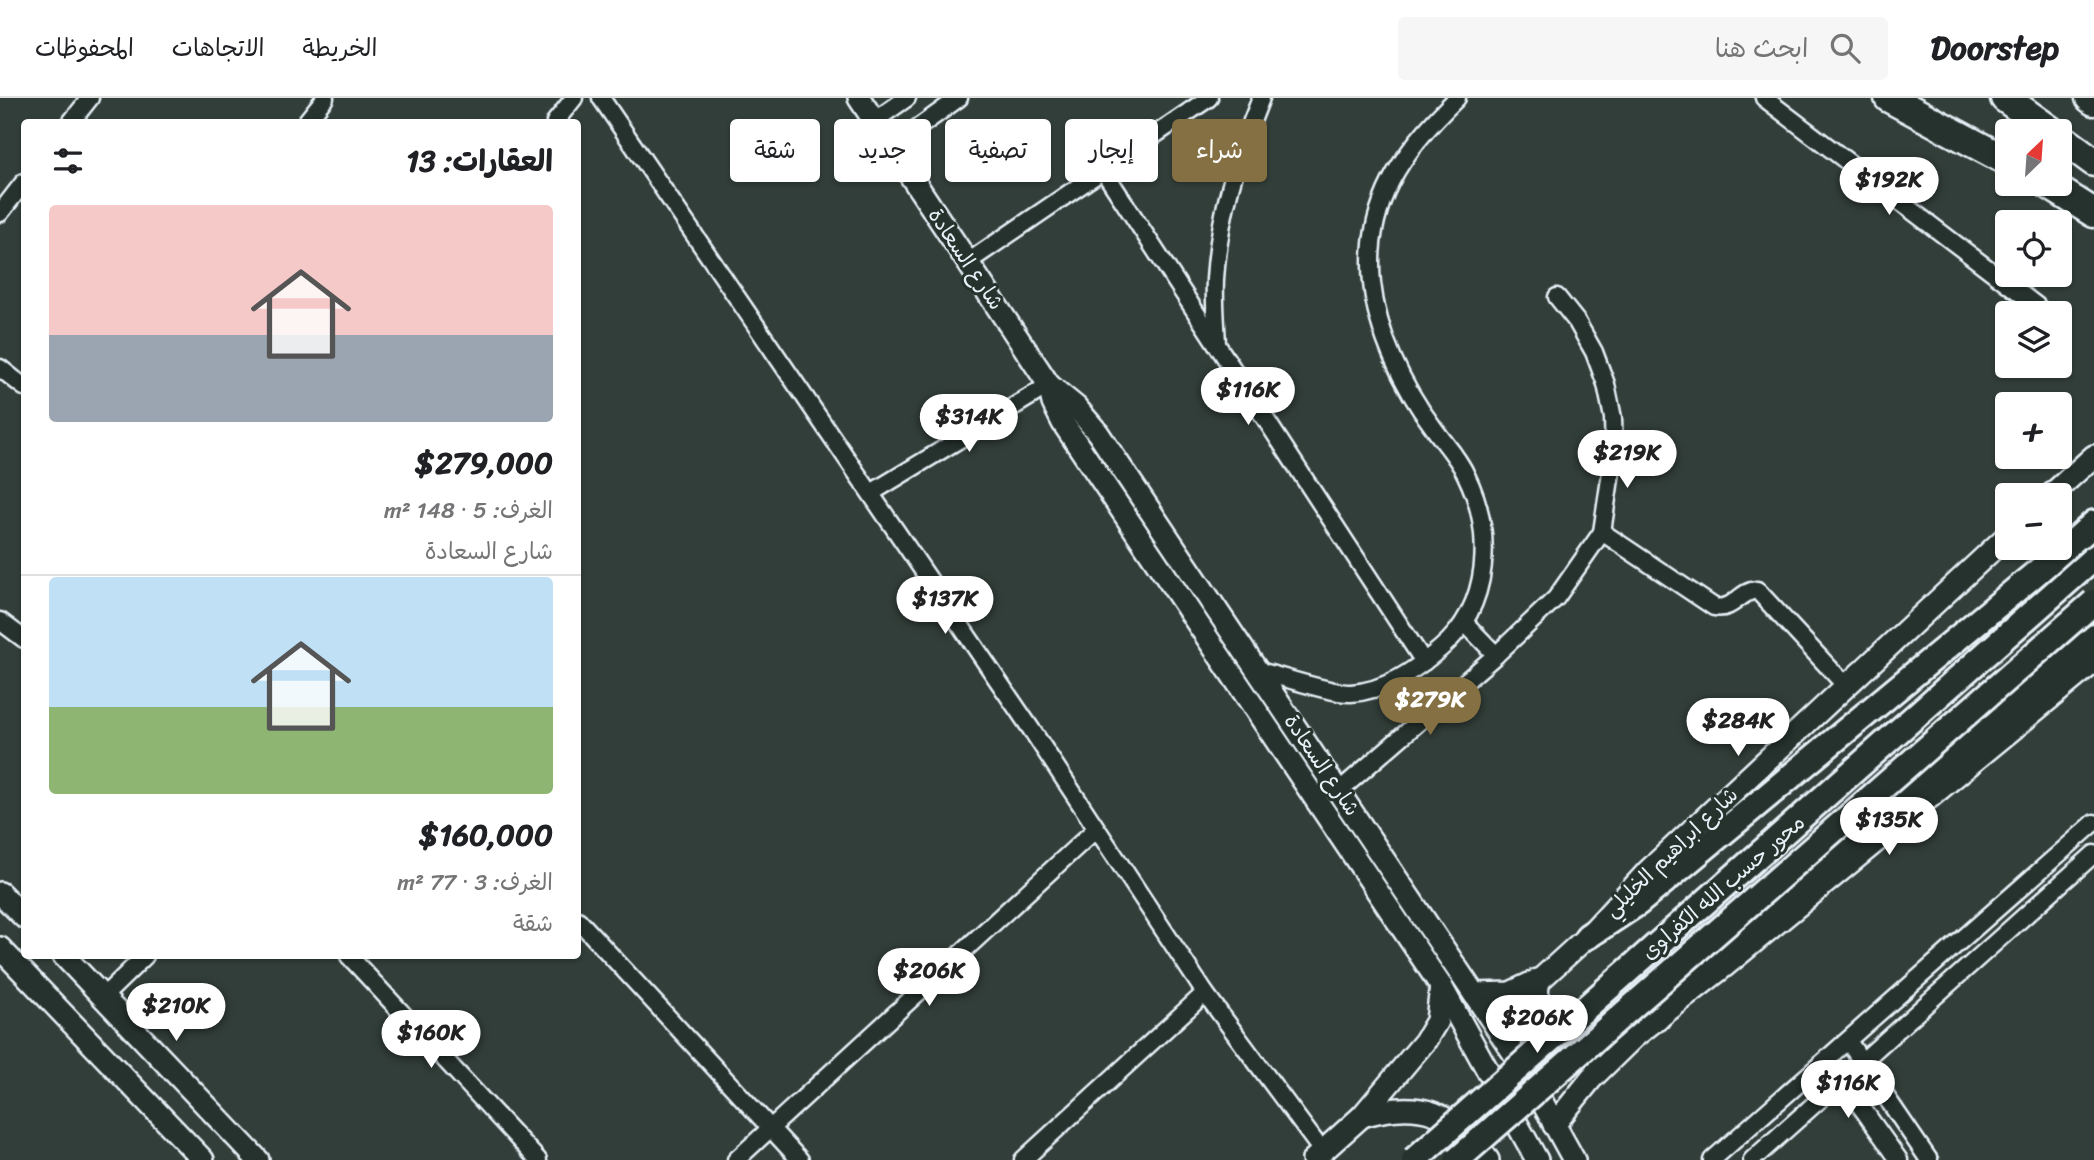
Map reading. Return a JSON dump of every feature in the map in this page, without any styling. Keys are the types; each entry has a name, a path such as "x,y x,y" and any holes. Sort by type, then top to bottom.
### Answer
{"highway":[{"path":"1889,98 1995,155"},
{"path":"2005,98 2034,119"},
{"path":"2072,146 2094,162"},
{"path":"2067,196 2094,213"}],"main road":[{"path":"1588,936 1638,902 2094,523"},
{"name":"محور حسب الله الكفراوى","path":"1414,1160 2094,558"},
{"name":"محور حسب الله الكفراوى","path":"1457,1160 2094,602"},
{"path":"1657,1018 1698,967 1745,922 2094,637"}],"street":[{"path":"73,119 90,98"},
{"path":"308,119 325,98"},
{"path":"557,119 574,98"},
{"path":"601,98 871,493 1317,1156 1362,1116 1425,1041 1437,1021 1441,986"},
{"name":"شارع السعادة","path":"859,98 873,119"},
{"path":"877,119 907,98"},
{"path":"930,119 959,98"},
{"path":"1158,133 1209,98"},
{"path":"1217,346 1215,281 1222,217 1238,154 1261,98"},
{"path":"1259,671 1349,693 1376,688 1401,677 1449,641 1476,600 1481,579 1483,536 1480,515 1466,474 1413,396 1396,363 1378,317 1372,281 1374,231 1389,184 1414,142 1457,98"},
{"path":"1765,98 2030,301"},
{"name":"شارع السعادة","path":"914,182 1049,386 1076,407 1098,433 1259,671 1523,1067 1574,1160"},
{"path":"968,262 1085,182"},
{"path":"1111,182 1424,662"},
{"path":"0,213 21,186"},
{"path":"1339,791 1496,655 1556,598 1602,532 1614,452 1613,418 1606,384 1594,352 1577,322 1557,297"},
{"path":"0,368 21,385"},
{"path":"871,493 1049,386"},
{"name":"شارع السعادة","path":"1049,386 1053,403 1063,423 1441,986 1536,1160"},
{"path":"2064,483 2094,456"},
{"path":"1602,532 1714,607 1724,609 1750,590 1757,590 1846,685"},
{"name":"شارع ابراهيم الخليلي","path":"1474,994 1510,993 1539,980 1588,936 1648,871 1995,547"},
{"path":"0,621 21,637"},
{"path":"1464,622 1496,655"},
{"path":"1554,1125 1591,1079 1657,1018 1726,965 2094,662"},
{"path":"1712,1160 2094,823"},
{"path":"736,1160 1096,829"},
{"path":"1752,1160 2094,853"},
{"path":"0,893 21,914"},
{"path":"581,923 800,1160"},
{"path":"0,948 203,1160"},
{"path":"67,959 258,1160"},
{"path":"104,996 142,959"},
{"path":"352,959 538,1160"},
{"path":"1539,980 1537,1006 1540,1018 1553,1041 1574,1055 1587,1059 1612,1058"},
{"path":"1023,1160 1205,993"},
{"path":"1848,1041 1929,1160"},
{"path":"1827,1059 1899,1160"},
{"path":"1362,1116 1391,1107 1420,1108 1448,1118 1472,1136 1488,1160"}]}
